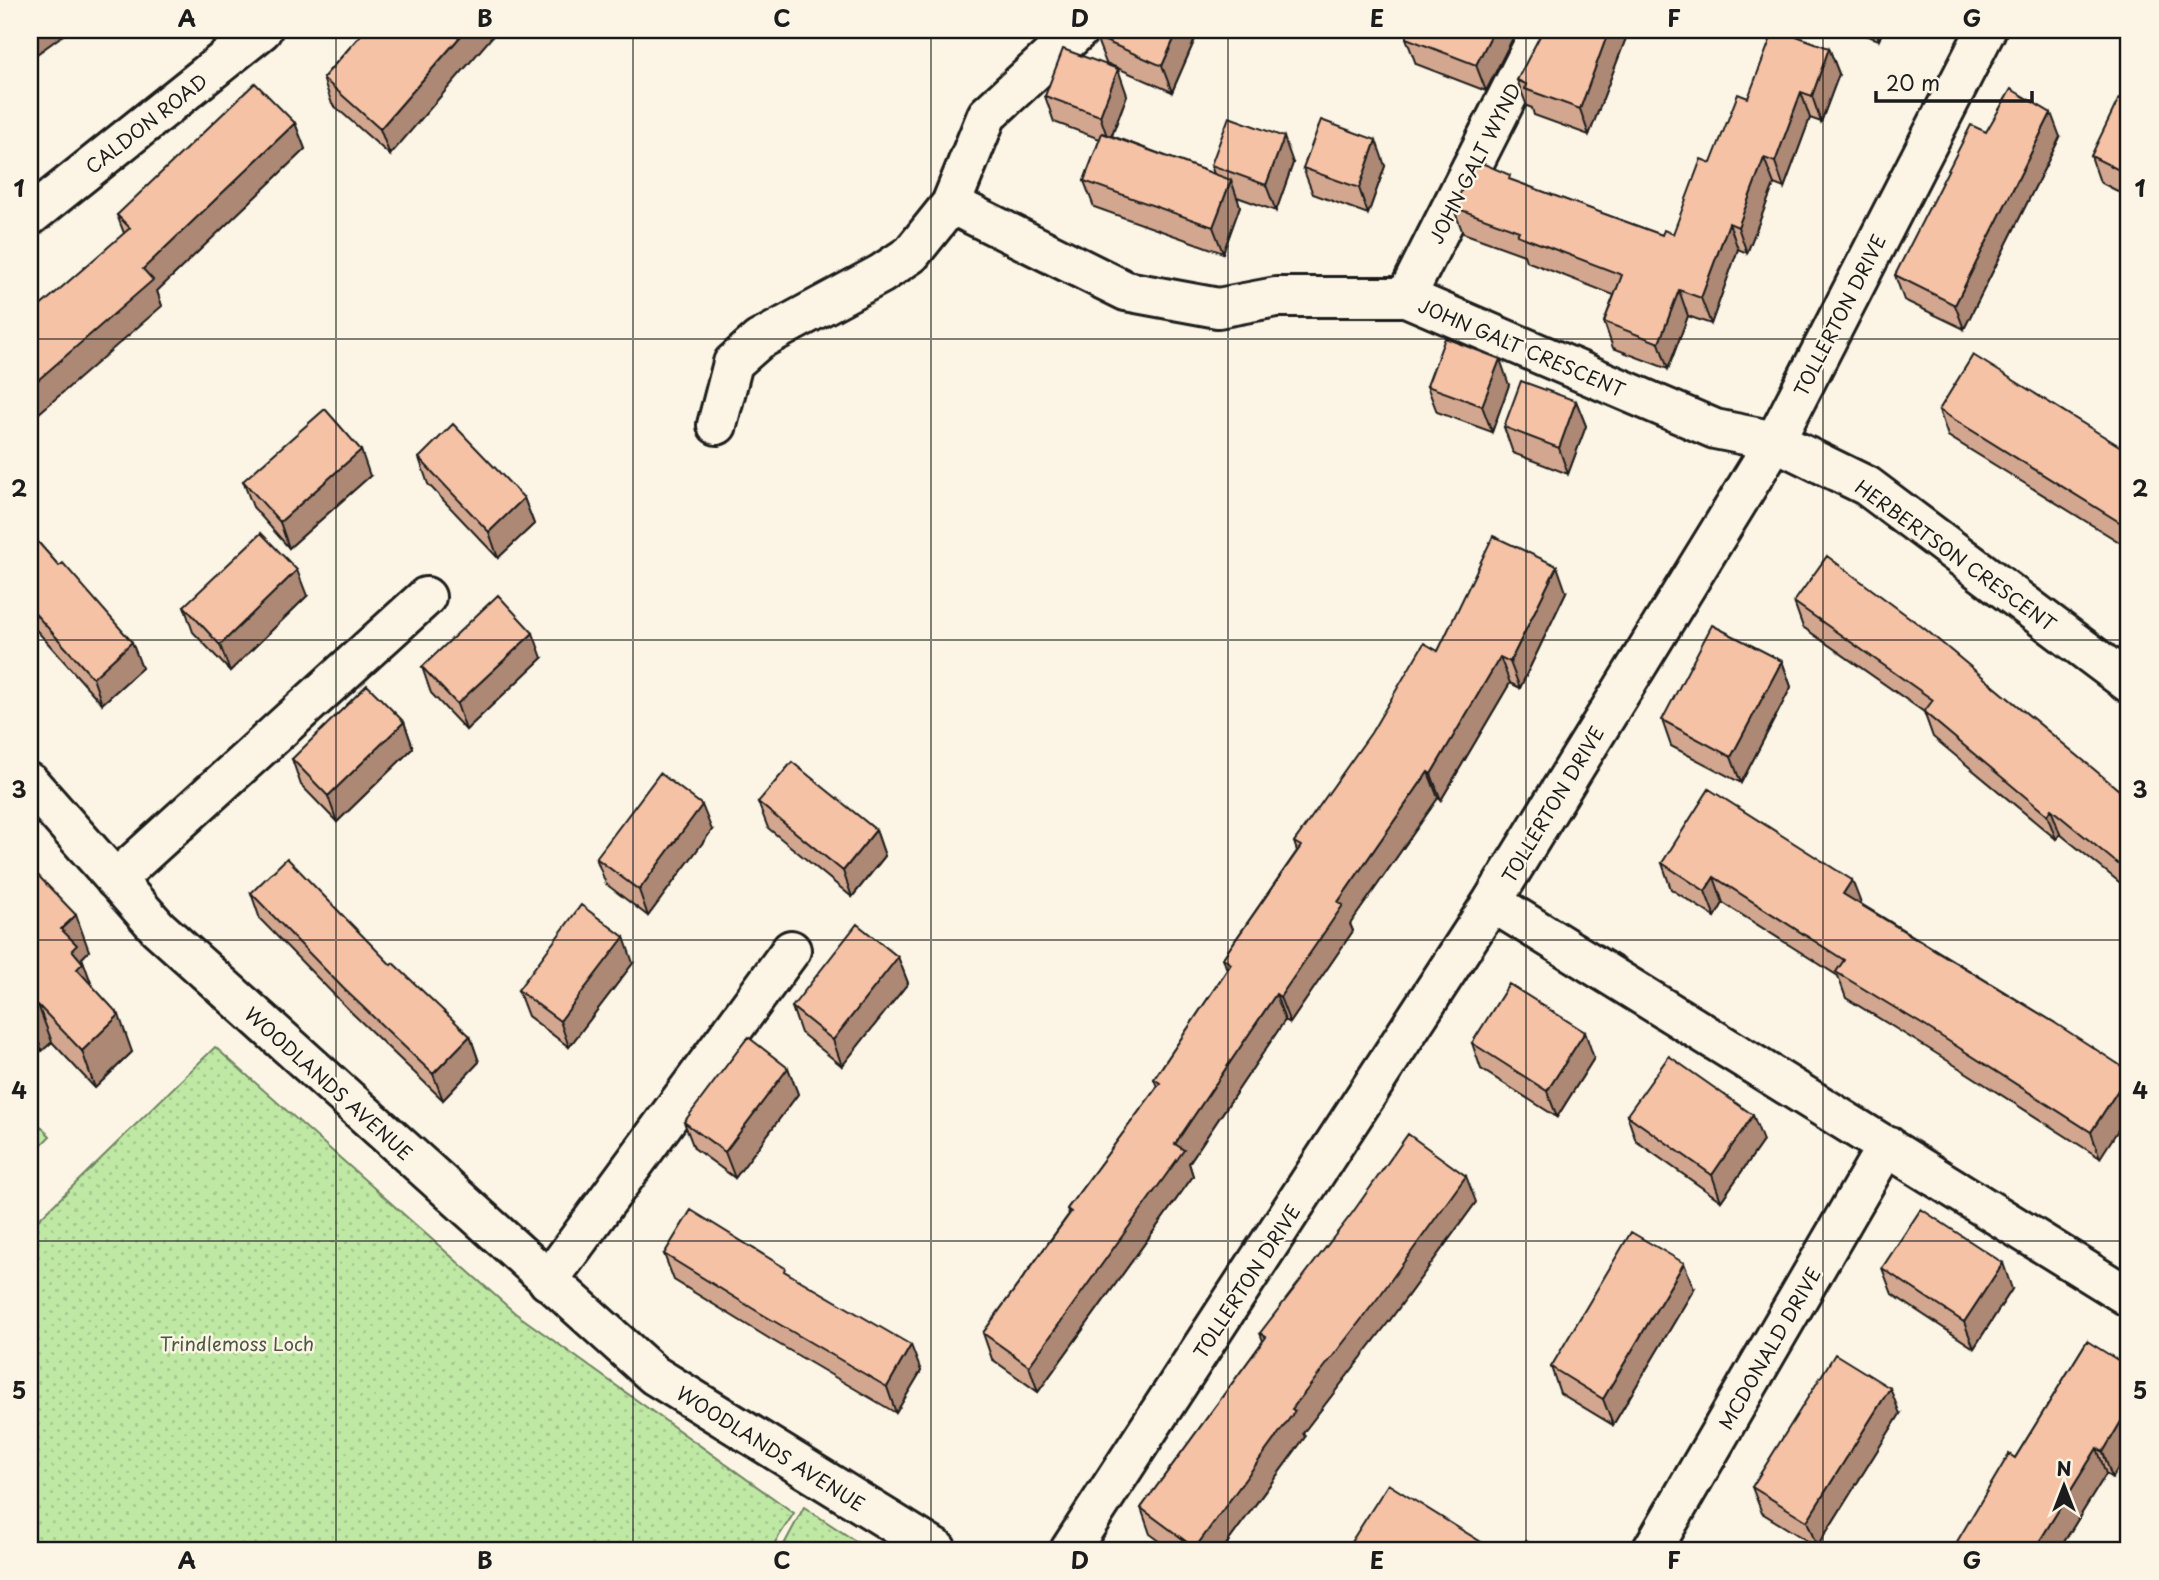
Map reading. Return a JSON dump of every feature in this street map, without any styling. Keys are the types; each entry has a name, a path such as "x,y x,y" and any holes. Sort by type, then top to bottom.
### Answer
{"street":[{"name":"CALDON ROAD","path":"30,216 262,30"},
{"path":"717,425 733,363 759,340 881,274 911,254 951,204 987,115 1079,30"},
{"name":"JOHN GALT WYND","path":"1406,297 1541,30"},
{"name":"TOLLERTON DRIVE","path":"1070,1550 1492,902 1774,441 1986,30"},
{"name":"JOHN GALT CRESCENT","path":"951,204 1126,291 1218,308 1276,297 1406,297 1714,429 1774,441"},
{"name":"HERBERTSON CRESCENT","path":"1774,441 1867,486 2129,683"},
{"path":"115,880 426,597"},
{"name":"WOODLANDS AVENUE","path":"30,783 158,928 654,1375 937,1550"},
{"path":"1492,902 2129,1297"},
{"path":"548,1280 791,950"},
{"name":"MCDONALD DRIVE","path":"1652,1550 1887,1145"}],"green space":[{"name":"Trindlemoss Loch","path":"215,1047 515,1313 794,1513 770,1550 30,1550 30,1228"},
{"path":"30,1115 50,1136 30,1156"},
{"path":"804,1507 869,1550 781,1550"}],"building":[{"path":"365,30 466,30 380,129 323,78"},
{"path":"1100,30 1178,30 1162,66 1096,37"},
{"path":"1409,30 1494,30 1476,65 1406,38"},
{"path":"1543,30 1609,30 1580,109 1525,89 1526,84 1517,80"},
{"path":"1774,30 1829,48 1812,96 1801,92 1775,162 1764,158 1738,227 1729,223 1701,298 1679,290 1659,343 1604,322 1622,275 1517,235 1519,231 1453,207 1477,161 1510,175 1509,179 1662,235 1664,230 1673,234 1701,159 1711,163 1738,94 1748,98"},
{"path":"1063,49 1118,69 1100,116 1045,96"},
{"path":"255,83 295,123 143,269 153,280 30,387 30,315 130,228 117,215"},
{"path":"2011,89 2051,113 1955,305 1895,275 1971,125 1986,132"},
{"path":"2119,98 2129,103 2129,175 2091,156"},
{"path":"1229,117 1284,137 1266,185 1211,165"},
{"path":"1321,120 1376,140 1359,188 1303,168"},
{"path":"1102,133 1231,180 1213,227 1084,181"},
{"path":"1445,338 1500,359 1482,406 1427,386"},
{"path":"1973,355 2129,452 2129,528 1939,410"},
{"path":"1521,381 1576,401 1559,448 1504,427"},
{"path":"325,409 361,450 280,522 243,481"},
{"path":"453,424 524,498 489,532 419,458"},
{"path":"30,533 59,566 63,563 132,642 93,678 30,608"},
{"path":"261,533 297,570 220,645 184,606"},
{"path":"1493,536 1557,566 1510,662 1500,657 1431,774 1428,772 1338,902 1343,905 1280,997 1276,994 1175,1144 1184,1150 1029,1366 983,1333 1071,1212 1067,1209 1160,1083 1154,1079 1231,964 1223,958 1301,846 1294,842 1371,733 1424,643 1438,651"},
{"path":"1827,556 1925,629 2125,795 2129,790 2129,873 2051,809 2047,815 1924,712 1933,700 1794,602"},
{"path":"498,595 533,633 457,704 422,667"},
{"path":"1712,625 1782,661 1731,757 1662,720"},
{"path":"367,685 404,722 328,796 292,759"},
{"path":"792,762 876,830 843,871 758,802"},
{"path":"660,773 702,805 639,890 596,858"},
{"path":"1709,789 1852,880 1843,894 2129,1071 2091,1132 1836,972 1844,960 1714,877 1705,891 1662,863"},
{"path":"287,858 391,965 393,963 470,1036 433,1074 343,988 251,893"},
{"path":"30,867 76,915 61,929 77,945 72,950 83,963 77,969 119,1015 82,1051 38,1005 30,1014"},
{"path":"581,905 624,937 560,1021 518,990"},
{"path":"857,924 898,957 833,1040 792,1007"},
{"path":"1509,984 1585,1032 1547,1091 1472,1043"},
{"path":"748,1037 788,1068 725,1152 684,1122"},
{"path":"1669,1056 1753,1115 1712,1175 1627,1115"},
{"path":"1408,1134 1466,1176 1381,1294 1292,1409 1295,1411 1195,1548 1141,1508 1266,1337 1260,1333 1353,1212"},
{"path":"1921,1209 2003,1263 1964,1322 1882,1268"},
{"path":"691,1210 785,1268 784,1271 911,1345 887,1387 664,1254"},
{"path":"1631,1232 1684,1263 1603,1399 1551,1367"},
{"path":"2087,1341 2129,1367 2129,1408 2103,1452 2097,1448 2034,1550 1952,1550 2009,1454 2015,1458"},
{"path":"1835,1354 1890,1388 1807,1521 1752,1487"},
{"path":"1388,1484 1494,1550 1346,1550"},
{"path":"1526,1541 1541,1550 1521,1550"}]}
